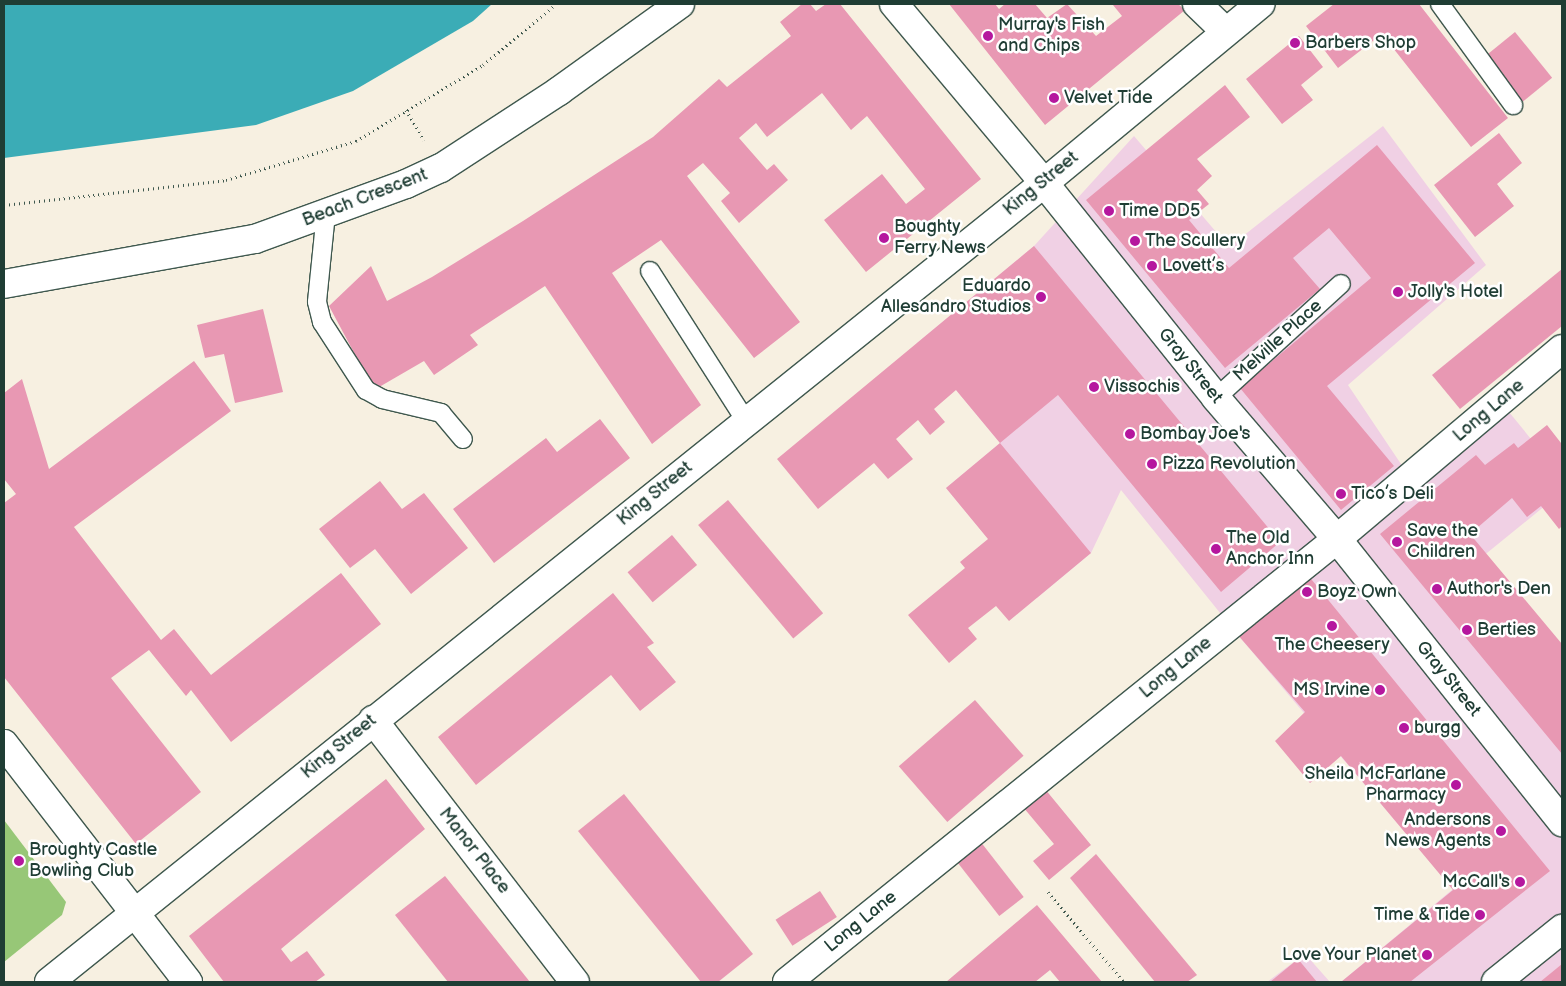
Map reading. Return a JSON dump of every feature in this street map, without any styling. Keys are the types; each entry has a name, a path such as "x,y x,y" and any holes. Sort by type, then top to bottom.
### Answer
{"street":[{"name":"Beach Crescent","path":"4,284 255,239 406,184 441,168 560,92 680,4"},
{"name":"Gray Street","path":"894,4 1044,183 1216,398 1336,539 1562,822"},
{"path":"1197,4 1226,32"},
{"name":"King Street","path":"49,982 1044,183 1260,4"},
{"name":"Long Lane","path":"787,982 1336,539 1562,349"},
{"name":"Manor Place","path":"373,720 575,982"},
{"path":"4,744 188,982"},
{"path":"1496,982 1562,929"}],"lane":[{"path":"1440,4 1513,105"},
{"path":"326,213 317,302 322,322 366,390 382,398 442,413 463,439"},
{"path":"650,271 746,421"},
{"name":"Melville Place","path":"1216,398 1341,284"}],"path":[{"path":"4,205 226,180 356,141 483,64 556,4"},
{"path":"1048,892 1124,982"}],"shaded area":[{"path":"1383,126 1486,265 1348,385 1403,467 1413,492 1509,412 1562,477 1562,492 1482,557 1562,651 1562,982 1341,982 1453,889 1237,634 1121,490 1091,553 1037,598 946,488 1000,443 917,343 1034,246 1134,136 1229,247"},
{"path":"1299,947 1330,982 1267,982 1298,959"}],"green space":[{"name":"Broughty Castle Bowling Club","path":"4,820 66,902 62,915 4,962"}],"water":[{"path":"4,4 492,4 473,21 353,91 256,125 4,158"}],"building":[{"path":"802,4 810,4 816,11 826,4 840,4 981,179 866,272 824,220 882,174 906,204 925,189 867,116 851,130 822,93 767,137 756,123 739,138 767,170 774,164 788,180 739,223 721,201 730,193 703,163 687,176 800,322 754,358 661,240 612,273 701,405 652,444 545,286 470,335 478,345 434,375 424,361 374,390 329,306 371,266 387,301 432,277 653,137 719,79 727,87 791,36 780,22"},
{"path":"949,4 995,4 999,9 1005,4 1035,4 1047,18 1067,4 1096,36 1122,16 1113,5 1115,4 1178,4 1185,10 1045,125"},
{"path":"1334,4 1419,4 1508,118 1471,147 1382,34 1338,68 1306,26"},
{"path":"1515,32 1552,78 1523,102 1485,56"},
{"path":"1299,36 1323,67 1301,85 1313,100 1282,124 1246,79"},
{"path":"1225,85 1250,117 1197,159 1212,176 1197,190 1209,204 1189,220 1229,268 1377,145 1475,263 1327,386 1394,466 1341,510 1240,388 1371,278 1329,228 1293,258 1320,289 1225,368 1086,200"},
{"path":"1499,133 1522,163 1497,184 1514,206 1475,237 1434,185"},
{"path":"1034,246 1280,542 1221,592 1058,395 1000,443 956,390 934,409 945,422 930,435 918,420 896,439 913,459 888,479 874,463 818,509 777,459"},
{"path":"1562,269 1562,326 1460,409 1432,375"},
{"path":"263,309 283,392 235,403 224,354 205,358 197,325"},
{"path":"194,361 231,411 74,527 161,640 174,629 211,675 341,573 381,624 231,742 191,690 186,696 149,650 111,678 201,792 136,844 4,677 4,503 16,494 4,479 4,393 22,379 49,469"},
{"path":"600,419 630,458 494,563 453,509 546,438 557,452"},
{"path":"1547,425 1562,442 1562,526 1559,529 1541,506 1527,517 1512,498 1470,534 1562,644 1562,754 1380,534 1476,455 1485,465 1514,443 1518,448"},
{"path":"1000,443 1091,553 1009,621 996,606 968,628 977,639 949,663 908,615 965,568 960,562 988,539 946,488"},
{"path":"380,481 402,509 424,493 468,548 411,594 375,549 350,568 319,529"},
{"path":"728,500 823,613 793,638 698,525"},
{"path":"672,535 697,565 653,602 628,572"},
{"path":"1307,574 1550,871 1410,982 1341,982 1453,890 1341,756 1310,783 1275,741 1305,712 1237,634"},
{"path":"613,593 654,643 647,647 676,682 640,711 611,675 476,785 438,737"},
{"path":"975,700 1024,756 947,822 899,766"},
{"path":"386,779 425,829 281,949 291,962 307,951 325,975 315,982 224,982 189,936"},
{"path":"1045,789 1091,845 1049,880 1033,861 1054,844 1023,807"},
{"path":"624,794 753,954 718,982 701,982 578,831"},
{"path":"980,841 1024,897 999,916 956,860"},
{"path":"1096,854 1197,975 1187,982 1155,982 1070,878"},
{"path":"445,876 530,982 448,982 395,915"},
{"path":"820,891 837,917 792,946 776,920"},
{"path":"1037,905 1102,982 1060,982 1050,970 1035,982 946,982"},
{"path":"1298,959 1317,982 1270,982"},
{"path":"1562,964 1562,982 1540,982"}],"place":[{"name":"Murray's Fish and Chips","path":"988,36"},
{"name":"Barbers Shop","path":"1295,43"},
{"name":"Velvet Tide","path":"1054,98"},
{"name":"Time DD5","path":"1109,211"},
{"name":"Boughty Ferry News","path":"884,238"},
{"name":"The Scullery","path":"1135,241"},
{"name":"Lovett’s","path":"1152,266"},
{"name":"Jolly's Hotel","path":"1398,292"},
{"name":"Eduardo Allesandro Studios","path":"1041,297"},
{"name":"Vissochis","path":"1094,387"},
{"name":"Bombay Joe's","path":"1130,434"},
{"name":"Pizza Revolution","path":"1152,464"},
{"name":"Tico’s Deli","path":"1341,494"},
{"name":"Save the Children","path":"1397,542"},
{"name":"The Old Anchor Inn","path":"1216,549"},
{"name":"Author's Den","path":"1437,589"},
{"name":"Boyz Own","path":"1307,592"},
{"name":"The Cheesery","path":"1332,626"},
{"name":"Berties","path":"1467,630"},
{"name":"MS Irvine","path":"1380,690"},
{"name":"burgg","path":"1404,728"},
{"name":"Sheila McFarlane Pharmacy","path":"1456,785"},
{"name":"Andersons News Agents","path":"1501,831"},
{"name":"Broughty Castle Bowling Club","path":"19,861"},
{"name":"McCall's","path":"1520,882"},
{"name":"Time & Tide","path":"1480,915"},
{"name":"Love Your Planet","path":"1427,955"}]}
